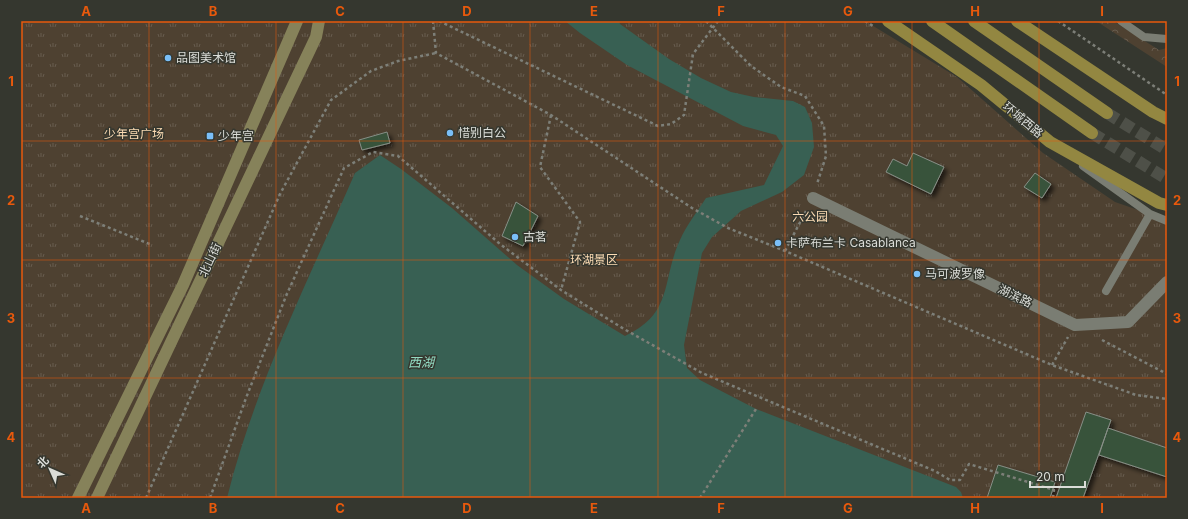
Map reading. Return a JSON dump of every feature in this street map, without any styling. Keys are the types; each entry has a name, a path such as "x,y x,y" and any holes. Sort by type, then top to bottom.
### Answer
{"main road":[{"name":"北山街","path":"78,498 183,285 297,21"},
{"name":"北山街","path":"97,498 316,37 319,21"},
{"name":"环城西路","path":"888,21 981,85 1050,142 1167,205"},
{"path":"932,21 1092,133"},
{"path":"974,21 1107,113"},
{"path":"1017,21 1153,112 1167,119"}],"street":[{"name":"湖滨路","path":"813,198 1075,325 1128,322 1167,282"}],"lane":[{"path":"1121,21 1144,37 1167,39"},
{"path":"1050,142 1150,214 1167,221"},
{"path":"1106,290 1150,214"}],"path":[{"path":"433,21 436,53"},
{"path":"439,21 658,126 671,124 684,115 693,54 718,21"},
{"path":"706,21 751,66 781,87 805,96 824,126 826,156 813,198 785,250"},
{"path":"1058,21 1167,95"},
{"path":"146,498 280,194 331,100 371,72 398,61 436,53 551,115 692,208 728,228 785,250 1052,365 1136,395 1167,399"},
{"path":"551,115 540,167 580,222 561,290"},
{"path":"210,498 246,398 286,296 344,168 373,152 398,156 500,244 561,290 624,329 702,373 935,471 950,480 960,480 969,464 1054,490 1053,498"},
{"path":"80,216 152,244"},
{"path":"1052,365 1075,325"},
{"path":"1101,339 1167,374"},
{"path":"700,498 756,409"}],"green space":[{"name":"环湖景区","path":"21,21 865,21 957,77 1043,153 1115,202 1167,220 1167,498 21,498"},
{"path":"1096,21 1113,21 1159,50 1167,48 1167,67"}],"water":[{"name":"西湖","path":"565,21 619,21 620,24 669,59 701,78 731,92 754,97 793,101 805,107 812,123 814,147 804,175 782,192 741,211 712,237 702,253 684,345 687,368 700,380 756,409 956,487 961,492 963,498 227,498 252,414 268,373 284,333 355,173 380,155 452,208 517,265 564,299 625,336 641,327 652,317 659,306 664,295 674,255 682,235 706,198 764,185 783,146 776,135 743,126 627,65"}],"building":[{"path":"387,132 390,143 362,150 359,140"},
{"path":"913,153 944,167 931,194 886,172 893,159 907,166"},
{"path":"1035,173 1051,184 1042,198 1024,187"},
{"path":"516,202 538,216 523,246 502,236"},
{"path":"1086,412 1111,420 1083,498 1056,498"},
{"path":"1108,428 1167,448 1167,477 1099,455"},
{"path":"998,465 1055,482 1050,498 987,498"}],"tunnel":[{"path":"1107,113 1167,150"},
{"path":"1092,133 1167,179"}],"place":[{"name":"品图美术馆","path":"168,58"},
{"name":"惜别白公","path":"450,133"},
{"name":"少年宫","path":"210,136"},
{"name":"古茗","path":"515,237"},
{"name":"卡萨布兰卡 Casablanca","path":"778,243"},
{"name":"马可波罗像","path":"917,274"}],"park label":[{"name":"少年宫广场","path":"134,134"},
{"name":"六公园","path":"810,217"}]}
